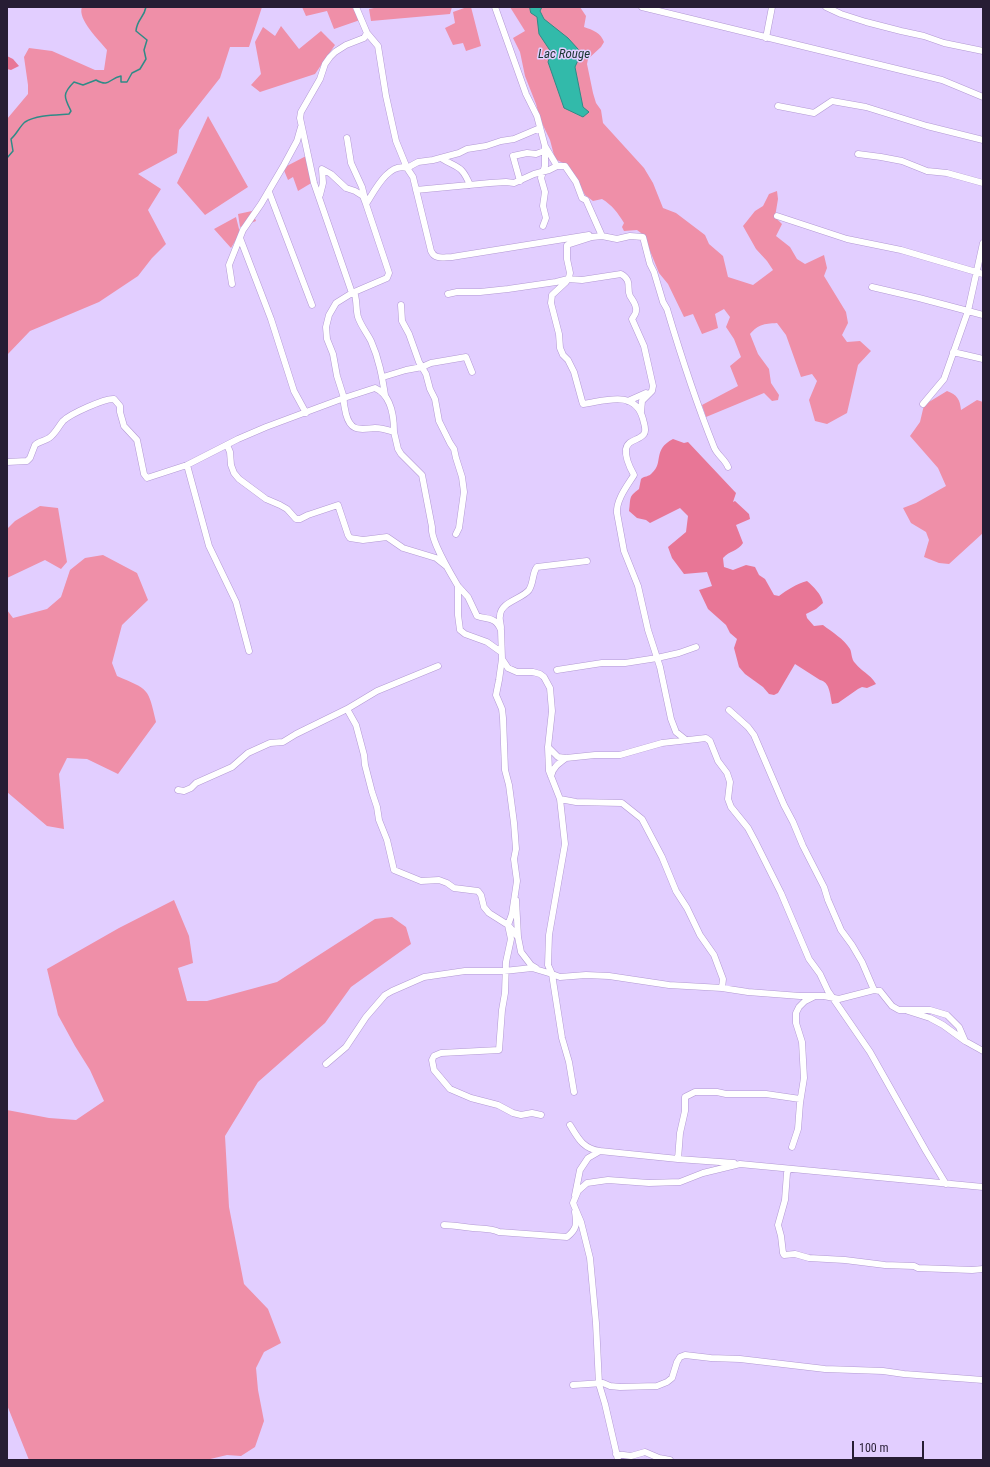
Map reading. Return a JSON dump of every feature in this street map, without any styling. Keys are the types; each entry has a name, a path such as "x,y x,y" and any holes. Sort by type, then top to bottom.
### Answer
{"street":[{"path":"356,7 367,33 378,46 386,96 396,141 407,168 413,177 431,251 434,256 465,255 601,234 616,239 630,236 643,237 650,264 663,302 667,309 687,377 715,449 726,462 728,467"},
{"path":"495,7 526,94 537,116 540,128 544,148 545,166 541,178 545,189 543,206 546,218 543,226"},
{"path":"642,7 942,80 983,97"},
{"path":"766,38 772,7"},
{"path":"826,7 866,22 901,32 924,36 944,43 983,51"},
{"path":"367,33 364,38 346,45 335,52 325,64 320,79 301,112 301,127 320,199 352,293 355,295 361,326 371,342 381,365 386,397 393,416 394,432 398,449 422,475 433,537 446,566 458,586 468,597 477,616 490,618 496,621 501,630"},
{"path":"778,106 814,114 832,101 866,107 927,126 983,140"},
{"path":"232,284 229,265 243,230 269,192 268,190 295,144 301,127"},
{"path":"366,204 382,178 400,167 407,168 418,162 440,158 459,153 467,149 486,146 500,141 514,139 540,128"},
{"path":"347,138 351,163 362,187 366,204"},
{"path":"544,148 557,166"},
{"path":"520,180 513,156 528,153 536,154 544,148"},
{"path":"858,154 902,161 927,171 947,173 983,183"},
{"path":"440,158 460,167 470,185"},
{"path":"416,190 490,183 514,183 557,166 565,166 576,182 582,198 586,200 601,234"},
{"path":"320,199 322,169 332,174 346,188 363,196 389,273 387,278 352,293 336,303 329,315 326,327 326,339 333,354 337,376 344,398 347,416 350,422 356,428 363,430 375,428 394,432"},
{"path":"269,192 312,305"},
{"path":"777,216 847,240 901,250 980,273"},
{"path":"601,234 567,246 567,259 570,273 568,279 552,295 551,303 559,334 560,348 574,372 583,404 624,399 637,407 641,412"},
{"path":"240,238 271,319 289,371 294,391 306,413"},
{"path":"923,404 944,379 980,273 983,243"},
{"path":"448,294 457,292 480,292 508,289 568,279 582,280 621,274 630,285 629,295 636,308 636,313 632,319 641,337 646,352 653,386 652,391 642,401 641,412 645,433 639,438 632,440 626,448 626,455 634,475 620,499 617,508 624,551 638,586 673,725 680,736 686,740"},
{"path":"872,287 983,315"},
{"path":"400,305 402,321 426,374 430,389 435,398 437,416 454,449 462,477 464,492 459,528 456,534"},
{"path":"953,352 983,359"},
{"path":"383,377 442,361 466,357 472,372"},
{"path":"7,462 27,461 30,458 35,444 50,437 68,417 80,410 110,399 114,399 120,406 124,426 137,440 144,474 147,478 187,465 266,427 344,398 374,388 381,391 386,397"},
{"path":"628,401 646,393 649,394"},
{"path":"227,445 230,452 231,465 234,473 239,479 266,500 287,509 296,519 300,519 338,505 350,538 363,540 387,537 404,548 436,558 446,566"},
{"path":"187,465 209,546 236,602 249,650"},
{"path":"541,1115 517,1114 498,1105 472,1098 450,1089 434,1070 432,1060 434,1056 441,1053 499,1050 506,971 511,939 508,925 512,914 517,881 514,859 516,849 514,823 509,785 504,770 502,709 496,695 500,680 501,610 528,591 534,578 534,571 537,567 587,561"},
{"path":"458,586 458,615 460,630 465,634 487,642 501,656 508,668 511,670 540,674 550,688 552,711 548,747 549,771 560,799 565,844 549,935 548,965 552,974 562,1038 569,1062 574,1092"},
{"path":"557,670 657,658 696,647"},
{"path":"178,790 190,788 196,783 232,767 248,753 270,743 283,742 347,709 377,691 438,666"},
{"path":"347,709 356,725 379,820 387,840 394,870 421,881 439,880 447,882 454,888 478,891 481,895 484,907 489,913 508,925 518,937"},
{"path":"729,710 748,727 754,735 781,799 824,886 828,900 841,930 856,951 874,990"},
{"path":"548,747 558,757 566,758 595,755 620,755 662,743 686,740 706,738 710,741 718,761 727,773 730,782 728,799 731,807 748,828 781,893 810,959 833,998 870,1052 926,1152 946,1184"},
{"path":"551,777 552,770 566,758"},
{"path":"560,799 576,802 622,803 642,819 662,857 676,891 687,908 700,935 714,954 723,979 722,988"},
{"path":"516,892 518,937 521,952 531,965 539,970"},
{"path":"326,1064 346,1047 366,1017 385,995 392,991 424,977 434,975 465,971 506,971 532,968 560,977 604,975 670,985 722,988 748,992 838,999 874,990 880,991 892,1006 899,1010 930,1010 947,1015 959,1028 965,1041"},
{"path":"792,1147 798,1129 800,1099 804,1078 803,1051 801,1036 796,1023 796,1013 805,1002 814,996"},
{"path":"905,1009 943,1024 965,1041 983,1051"},
{"path":"678,1159 680,1133 685,1111 685,1097 687,1095 695,1092 717,1092 726,1094 766,1094 800,1099"},
{"path":"570,1124 584,1146 592,1150 983,1187"},
{"path":"444,1225 490,1229 499,1232 517,1232 567,1237 573,1232 576,1223 573,1203 580,1170 588,1158 600,1151"},
{"path":"670,1460 659,1458 645,1452 631,1456 617,1457 599,1384 596,1323 590,1258 581,1222 573,1203 578,1191 587,1183 608,1180 649,1183 680,1182 703,1173 740,1164"},
{"path":"789,1169 787,1173 785,1200 778,1225 782,1236 782,1253 784,1255 795,1254 809,1258 845,1260 885,1265 914,1266 918,1268 983,1269"},
{"path":"574,1385 603,1383 610,1386 620,1387 657,1386 672,1378 677,1362 680,1357 685,1355 740,1359 825,1369 883,1371 983,1380"}],"shaded area":[{"path":"82,7 262,7 249,47 230,47 220,78 179,130 177,153 138,174 161,189 148,210 166,244 152,258 138,276 99,302 30,331 7,355 7,119 28,94 24,57 29,48 52,51 95,70 104,70 107,50 86,23 81,12"},
{"path":"302,7 352,7 360,20 334,29 327,11 306,16"},
{"path":"379,7 452,7 450,14 371,21 369,9"},
{"path":"471,7 481,46 466,51 463,43 453,45 445,28 455,23 453,12"},
{"path":"510,7 580,7 586,16 584,27 599,34 604,42 601,47 588,59 587,64 593,93 596,103 601,110 603,123 644,168 653,183 663,208 676,213 705,235 709,244 723,256 728,277 753,285 773,270 756,249 743,226 755,211 763,206 769,194 777,191 778,199 775,217 782,224 776,236 790,247 797,259 805,264 824,255 827,268 824,276 846,312 848,323 842,335 847,342 860,341 871,351 858,365 847,413 827,424 815,421 809,400 817,381 812,374 801,377 786,335 777,323 762,325 750,334 758,354 769,369 771,383 779,395 778,400 772,401 764,393 706,417 702,405 738,386 730,366 741,357 734,339 726,327 730,317 724,309 715,314 718,328 702,334 693,314 684,317 668,284 659,273 646,241 641,233 637,230 624,231 622,227 624,223 612,207 602,199 593,201 585,195 579,183 563,163 555,159 550,140 540,119 525,76 520,52 513,38 525,31"},
{"path":"281,26 299,49 321,31 335,45 315,74 260,92 251,85 261,74 255,42 263,27 275,36"},
{"path":"7,56 13,59 19,66 11,70 7,69"},
{"path":"208,116 248,187 205,215 177,183"},
{"path":"308,155 313,182 298,191 293,177 288,180 283,168"},
{"path":"252,211 256,221 240,227 238,214"},
{"path":"236,217 240,233 231,248 214,229"},
{"path":"947,391 957,398 960,403 961,410 977,400 983,402 983,533 949,564 939,563 924,557 929,540 926,532 911,523 903,508 916,503 946,486 938,468 910,436 920,422 924,405"},
{"path":"673,439 684,443 688,442 736,493 733,502 735,501 749,514 750,519 736,525 743,543 739,548 723,558 724,567 733,570 746,565 755,567 759,575 765,579 774,595 779,596 792,587 807,581 819,594 823,603 816,609 806,614 807,618 814,626 823,625 845,642 850,649 854,661 860,669 871,677 876,684 867,688 862,687 838,703 832,704 829,689 826,683 795,664 778,693 774,695 769,694 739,667 734,648 737,639 730,633 726,625 708,609 699,590 712,586 707,572 684,574 672,558 668,547 686,532 688,516 680,508 650,523 646,520 637,518 629,511 631,498 639,489 641,479 651,474 655,469 660,452 667,443"},
{"path":"40,506 58,508 67,562 61,569 45,560 7,578 7,529 15,521"},
{"path":"103,555 137,573 148,600 122,625 112,663 117,676 141,687 146,691 151,702 156,722 118,774 87,759 67,758 59,774 64,829 47,826 7,792 7,610 13,618 47,609 61,597 70,570 85,558"},
{"path":"174,900 189,936 193,963 178,968 187,1001 207,1001 277,982 375,919 392,917 406,927 411,944 351,987 325,1023 258,1082 225,1136 229,1207 244,1284 268,1309 281,1343 264,1352 256,1368 258,1390 264,1421 255,1447 241,1456 227,1455 206,1460 29,1460 7,1405 7,1110 49,1118 76,1120 104,1101 90,1070 58,1015 47,969 119,928"}],"water":[{"name":"Lac Rouge","path":"530,7 542,7 540,11 544,19 568,38 578,49 579,58 575,67 583,107 589,112 583,117 564,108 548,62 551,52 539,34 537,17 531,13"}],"waterway":[{"path":"7,158 13,151 11,139 25,122 40,117 69,114 71,111 65,96 67,90 74,82 83,85 96,80 107,83 121,76 121,82 127,82 132,73 140,69 146,59 144,50 147,40 136,31 146,7"}]}
